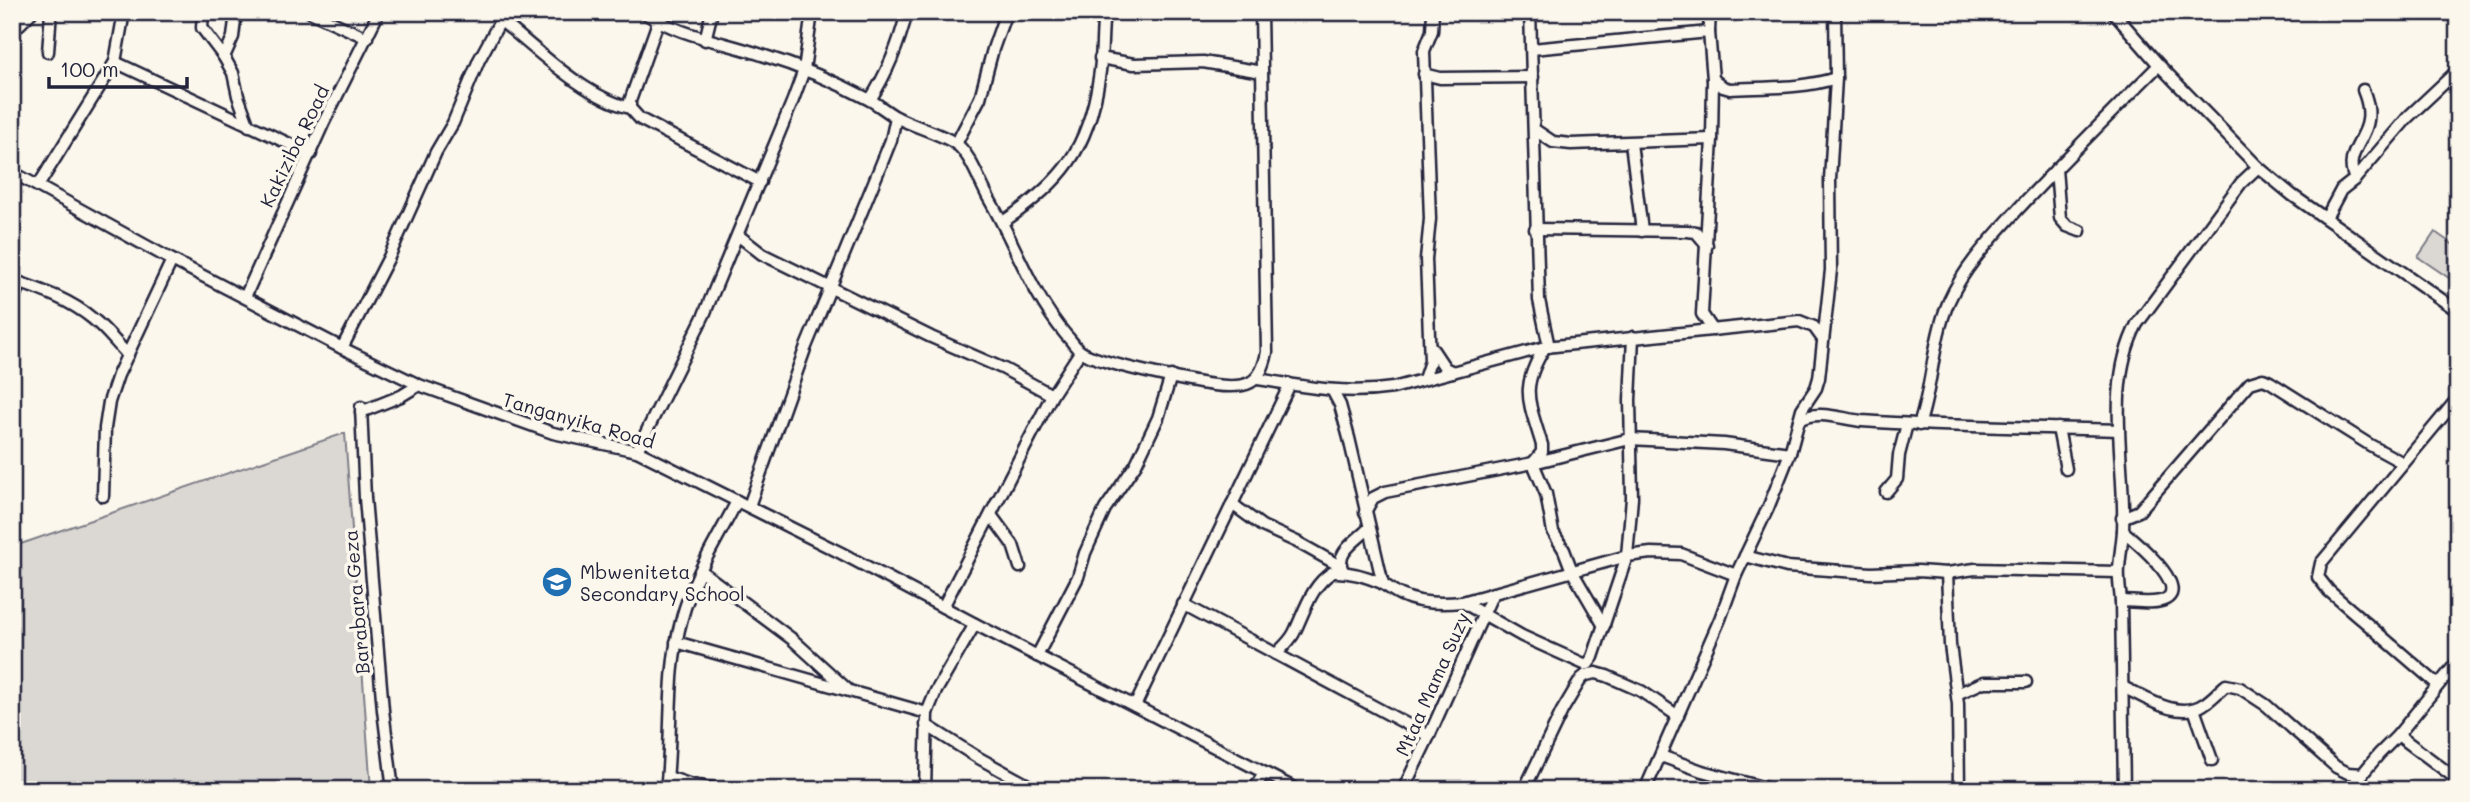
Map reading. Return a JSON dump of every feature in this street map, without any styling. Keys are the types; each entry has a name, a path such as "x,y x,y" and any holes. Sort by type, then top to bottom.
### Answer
{"street":[{"path":"12,32 32,12"},
{"path":"48,52 51,12"},
{"path":"38,186 115,62 124,12"},
{"path":"203,12 202,28 233,73 249,126"},
{"path":"224,57 234,32 236,12"},
{"path":"310,12 367,38"},
{"name":"Kakiziba Road","path":"245,297 379,12"},
{"path":"643,12 659,22 705,40 760,54 804,70 956,144 1003,222 1036,295 1080,352 1171,376 1214,385 1236,386 1250,384 1258,379 1267,352 1261,12"},
{"path":"705,40 712,12"},
{"path":"637,451 704,315 718,276 739,236 804,70 812,12"},
{"path":"870,100 894,56 907,12"},
{"path":"956,144 980,98 1006,12"},
{"path":"1003,222 1043,192 1065,170 1079,146 1100,75 1104,12"},
{"path":"1424,380 1430,361 1426,259 1430,219 1424,51 1432,31 1433,12"},
{"path":"1530,12 1535,130 1535,229 1539,300 1547,347 1529,376 1529,402 1542,445 1542,452 1533,463"},
{"path":"1693,332 1702,314 1707,245 1713,79 1710,12"},
{"path":"1645,790 1790,453 1802,409 1819,378 1831,270 1830,180 1836,78 1835,12"},
{"path":"2113,12 2159,65 2259,167 2292,195 2458,311"},
{"path":"342,348 389,257 436,152 453,123 479,60 503,16 579,83 605,99 630,108 640,119 760,182"},
{"path":"630,108 630,101 659,22"},
{"path":"1532,49 1709,32"},
{"path":"1100,58 1134,64 1203,62 1262,72"},
{"path":"115,62 310,154"},
{"path":"1886,492 1897,479 1899,455 1913,425 1925,408 1932,356 1948,302 1958,283 1991,239 2159,65"},
{"path":"2326,218 2341,190 2356,179 2408,117 2458,70"},
{"path":"1424,74 1440,78 1533,77"},
{"path":"1713,79 1730,89 1795,86 1836,78"},
{"path":"2356,179 2352,173 2351,157 2367,128 2368,119 2368,104 2363,90"},
{"path":"749,506 805,349 891,140 896,117"},
{"path":"1535,130 1553,142 1572,144 1712,139"},
{"path":"1632,143 1642,231"},
{"path":"2124,790 2121,601 2118,572 2123,531 2119,430 2120,368 2137,324 2242,183 2259,167"},
{"path":"2056,169 2060,218 2067,226 2080,231"},
{"name":"Tanganyika Road","path":"12,172 172,260 419,385 553,433 637,451 749,506 1298,790"},
{"path":"1535,229 1696,232 1707,245"},
{"path":"739,236 762,254 931,337 998,365 1052,395"},
{"path":"103,496 105,428 109,402 118,375 172,260"},
{"path":"12,302 16,282 54,295 96,321 128,355"},
{"path":"1702,314 1713,330"},
{"path":"1258,379 1332,390 1369,391 1424,380 1547,347 1799,321 1814,327 1822,338"},
{"path":"1462,603 1481,615 1584,664 1593,657 1627,556 1632,498 1630,439 1633,337"},
{"path":"1430,346 1445,368 1453,372"},
{"path":"943,607 1052,395 1080,352"},
{"path":"1037,656 1078,577 1105,509 1136,464 1158,418 1171,376"},
{"path":"2122,518 2138,511 2250,383 2257,379 2270,382 2370,446 2403,463"},
{"path":"1135,706 1290,384"},
{"name":"Barabara Geza","path":"393,790 383,710 365,498 361,409 401,396 419,385"},
{"path":"1332,390 1340,405 1383,584"},
{"path":"2437,684 2329,591 2318,577 2321,563 2458,398"},
{"path":"1809,399 1818,415"},
{"path":"1799,420 1818,415 1913,425 2119,430"},
{"path":"2059,428 2066,469"},
{"path":"1365,512 1373,498 1385,492 1533,463 1630,439 1724,444 1790,453"},
{"path":"1533,463 1546,494 1553,532 1604,626"},
{"path":"1358,479 1370,488 1385,492"},
{"path":"666,790 676,642 690,593 737,501"},
{"path":"1232,504 1262,526 1297,542 1342,569 1383,584 1399,595 1413,600 1462,603 1627,556 1651,553 1681,554 1736,575"},
{"path":"991,515 1013,545 1020,566"},
{"path":"1342,569 1341,559 1353,541 1369,528"},
{"path":"2121,601 2163,601 2171,591 2171,584 2161,567 2123,531"},
{"path":"1745,556 1799,568 1871,573 1947,573 1975,569 2118,572"},
{"path":"1276,654 1294,634 1300,616 1325,577 1342,569"},
{"path":"701,571 792,639 850,691"},
{"path":"1947,573 1950,645 1957,694 1959,790"},
{"name":"Mtaa Mama Suzy","path":"1403,790 1493,593"},
{"path":"1183,604 1429,736"},
{"path":"925,790 927,713 936,691 975,624"},
{"path":"676,642 927,713"},
{"path":"2349,790 2458,661"},
{"path":"1524,790 1562,711 1586,675 1596,673 1641,691 1678,716"},
{"path":"1957,694 1984,682 2026,682"},
{"path":"2123,687 2157,705 2194,709 2203,705 2226,685 2240,688 2266,705 2336,767 2363,774"},
{"path":"2194,709 2212,760"},
{"path":"926,725 1037,790"},
{"path":"2398,735 2458,780"},
{"path":"1661,756 1702,771 1773,790"},
{"path":"1254,790 1264,773"},
{"path":"668,777 722,790"}],"shaded area":[{"path":"2435,232 2458,248 2458,284 2418,257"},
{"path":"345,433 371,790 12,790 12,547"}],"place":[{"name":"Mbweniteta Secondary School","path":"557,582"}]}
